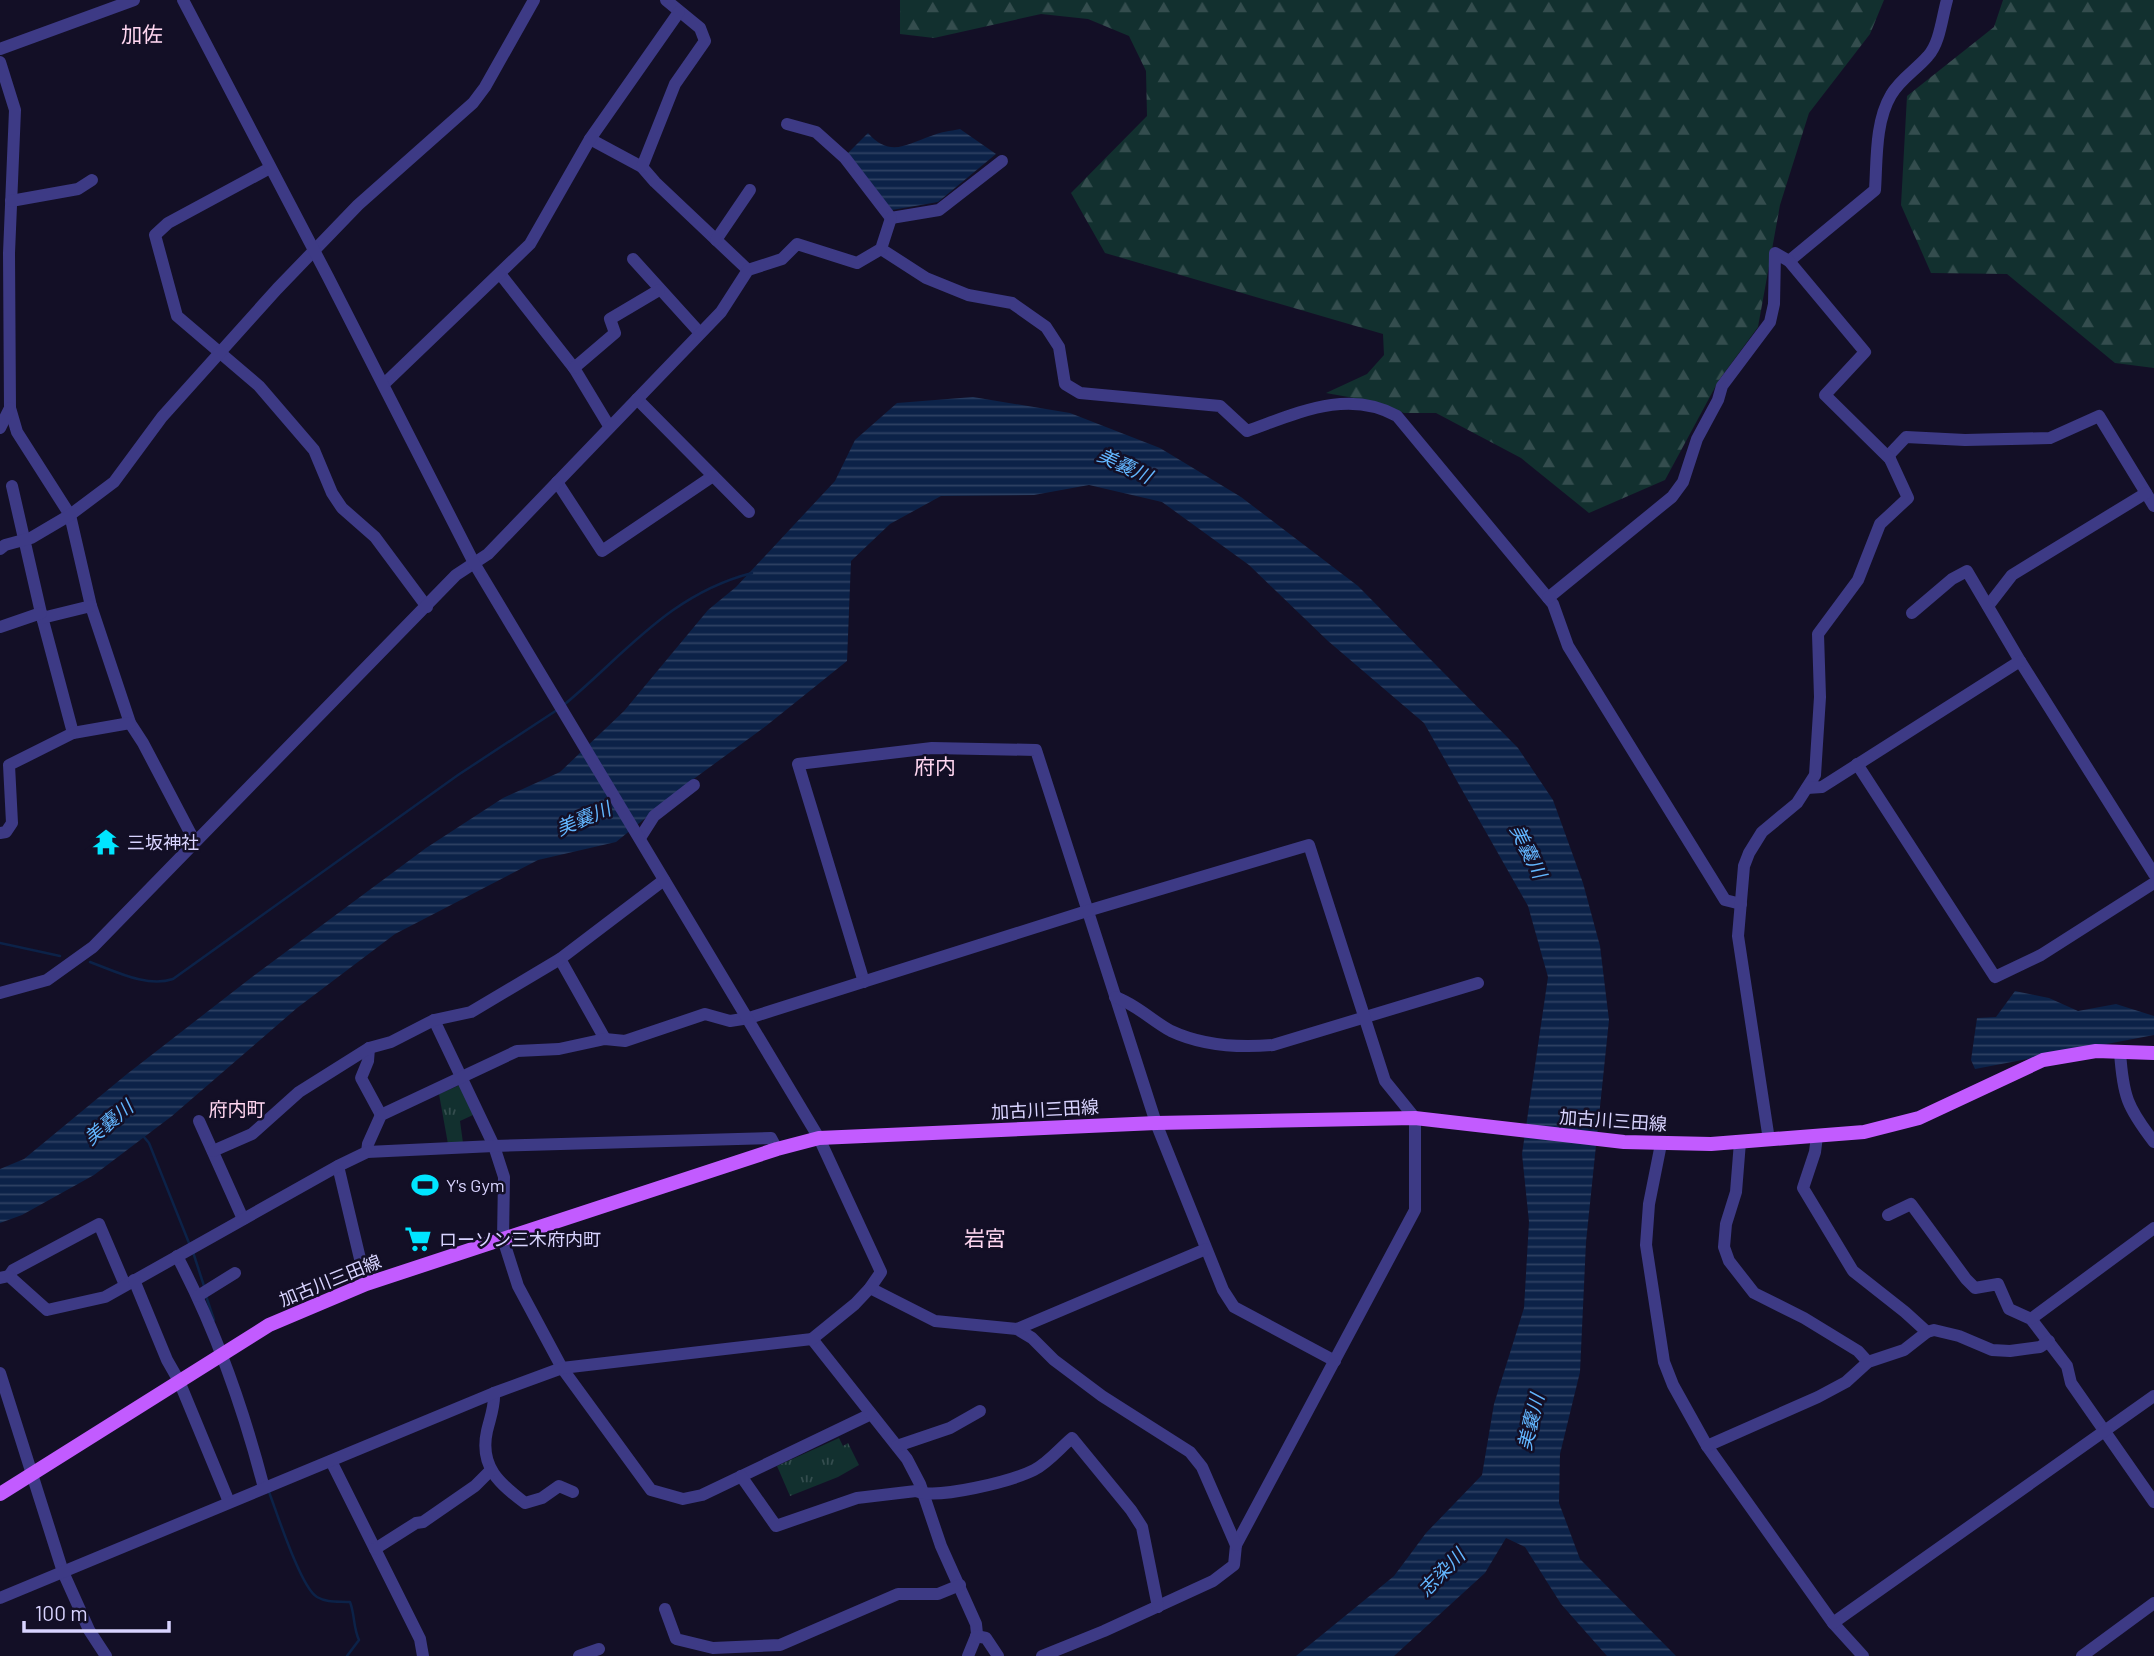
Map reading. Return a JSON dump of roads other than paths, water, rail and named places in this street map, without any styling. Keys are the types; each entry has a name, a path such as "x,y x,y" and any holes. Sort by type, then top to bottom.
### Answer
{"main road":[{"name":"加古川三田線","path":"0,1494 269,1325 366,1284 777,1149 819,1138 1156,1123 1415,1118 1624,1142 1740,1142 1864,1132 1919,1118 2043,1060 2096,1051 2154,1053"}],"street":[{"path":"0,49 134,0"},
{"path":"0,1598 494,1393 562,1368 812,1339 855,1304 881,1272 819,1138 474,563 384,384 183,0"},
{"path":"0,550 5,545 31,538 70,515 114,482 162,417 219,351 358,205 473,103 485,87 534,0"},
{"path":"642,167 675,83 705,41 700,28 666,0"},
{"path":"1789,261 1875,190 1879,136 1885,107 1903,79 1930,54 1947,0"},
{"path":"384,384 501,275 530,244 590,139 679,12"},
{"path":"0,62 15,110 11,201 5,253 10,408 17,432 70,515 91,606 130,723 195,842"},
{"path":"787,124 816,132 845,158 891,218"},
{"path":"590,139 642,167 748,270"},
{"path":"891,218 939,210 1002,161"},
{"path":"270,168 169,223 155,235 177,316 259,386 314,450 332,493 342,508 375,537 427,607"},
{"path":"11,201 78,190 92,180"},
{"path":"716,240 750,190"},
{"path":"0,993 47,980 93,947 456,575 488,554 721,312 748,270 782,258 797,244 857,263 881,249 891,218"},
{"path":"881,249 926,278 968,295 1012,303 1046,327 1059,347 1065,384 1080,393 1220,406 1247,431 1308,410 1345,402 1388,411 1397,416 1553,604 1569,646 1725,900 1741,904"},
{"path":"1548,598 1672,497 1683,482 1697,439 1718,400 1722,386 1770,322 1774,304 1775,253 1789,261 1865,352 1825,395 1890,459 1908,498 1880,524 1858,580 1818,634 1820,697 1815,775 1797,803 1762,832 1744,866 1738,936 1769,1140"},
{"path":"633,259 701,333"},
{"path":"501,275 574,368 609,426"},
{"path":"574,368 615,333 610,319 659,290"},
{"path":"637,399 749,512"},
{"path":"0,428 10,408"},
{"path":"1890,459 1889,455 1906,438 2050,438 2099,416 2154,506"},
{"path":"557,482 602,551 713,476"},
{"path":"12,486 73,733"},
{"path":"1988,606 2012,575 2146,493"},
{"path":"1912,613 1952,579 1967,570 2020,661 2154,874"},
{"path":"0,627 42,615 91,606"},
{"path":"1807,788 1822,787 2020,661"},
{"path":"0,832 6,832 12,823 9,765 73,733 130,723"},
{"path":"864,982 798,764 932,748 1036,750 1156,1123 1223,1290 1234,1307 1335,1361"},
{"path":"1857,764 1995,977 2040,955 2154,883"},
{"path":"640,838 654,816 694,785"},
{"path":"367,1152 382,1115 517,1051 559,1049 605,1039 625,1041 705,1014 730,1021 749,1018 1087,911 1310,845 1385,1082 1415,1118 1415,1210 1236,1545 1234,1564 1213,1581 1042,1656"},
{"path":"213,1151 252,1134 299,1092 369,1048 391,1042 434,1020 471,1012 560,959 664,880"},
{"path":"560,959 605,1039"},
{"path":"1115,997 1125,1000 1171,1030 1206,1044 1255,1047 1273,1045 1478,983"},
{"path":"434,1020 494,1146 504,1177 503,1238 518,1286 562,1368 650,1490 683,1499 702,1495 871,1414"},
{"path":"369,1048 368,1061 361,1078 382,1115"},
{"path":"2120,1052 2122,1084 2132,1113 2154,1142"},
{"path":"199,1121 243,1219"},
{"path":"1817,1136 1815,1152 1803,1188 1815,1211 1853,1271 1927,1332"},
{"path":"229,1502 180,1381 167,1360 130,1283 99,1224 4,1277 47,1310 105,1297 130,1283 243,1219 338,1166 367,1152 771,1138 777,1149"},
{"path":"1740,1142 1736,1192 1726,1224 1724,1247 1728,1262 1754,1293 1804,1318 1858,1351 1868,1362"},
{"path":"1661,1144 1649,1205 1646,1245 1664,1362 1673,1385 1707,1446 1833,1623 1863,1656"},
{"path":"338,1166 366,1284"},
{"path":"1888,1215 1911,1204 1966,1279 1975,1287 1998,1284 2009,1310 2031,1319 2067,1366 2071,1383 2154,1503"},
{"path":"2031,1319 2154,1228"},
{"path":"1017,1329 1206,1249"},
{"path":"188,1250 198,1296 243,1412 267,1487"},
{"path":"198,1296 235,1273"},
{"path":"870,1288 935,1321 1017,1329 1032,1338 1054,1360 1102,1396 1191,1452 1202,1467 1236,1545"},
{"path":"1707,1446 1827,1392 1846,1382 1868,1362 1904,1350 1927,1332 1934,1330 1959,1336 1992,1350 2010,1351 2040,1347 2049,1342"},
{"path":"812,1339 907,1459 924,1494 941,1546 976,1624 976,1636 968,1656"},
{"path":"1,1381 63,1572 89,1630 106,1656"},
{"path":"494,1393 495,1402 486,1435 490,1471 502,1485 525,1503 542,1498 559,1486 573,1492"},
{"path":"1833,1623 2154,1396"},
{"path":"897,1447 950,1427 980,1411"},
{"path":"741,1476 776,1526 857,1498 916,1491 924,1494 1005,1481 1036,1469 1072,1438 1142,1527 1158,1607"},
{"path":"331,1461 420,1639 423,1656"},
{"path":"375,1549 416,1523 423,1522 475,1486 490,1471"},
{"path":"665,1609 676,1639 713,1648 780,1645 898,1594 938,1594 960,1585"},
{"path":"2082,1656 2154,1603"},
{"path":"976,1636 986,1638 999,1656"},
{"path":"579,1656 599,1649"}],"water":[{"path":"960,129 996,154 938,202 892,210 848,153 868,133 884,145 899,147"},
{"path":"973,397 1070,413 1160,448 1241,497 1358,586 1518,748 1553,800 1583,883 1600,946 1609,1020 1586,1242 1580,1372 1560,1454 1559,1503 1580,1559 1676,1656 1607,1656 1561,1604 1525,1547 1506,1538 1485,1573 1394,1656 1296,1656 1394,1576 1426,1533 1482,1475 1494,1404 1524,1308 1529,1222 1522,1154 1548,977 1528,906 1424,723 1328,641 1249,565 1162,502 1089,485 1034,495 941,496 890,524 851,561 847,661 766,726 695,778 616,842 538,860 395,934 297,1008 172,1116 94,1175 22,1215 0,1223 0,1169 24,1159 127,1074 252,977 426,848 503,798 560,772 624,711 708,610 736,587 835,481 855,440 897,403"},
{"path":"2015,991 2049,998 2078,1011 2116,1004 2154,1016 2154,1035 1975,1069 1971,1060 1977,1018 1996,1017"}],"waterway":[{"path":"565,704 673,610 697,595 752,573"},
{"path":"90,962 142,980 173,979 458,775 557,710"},
{"path":"0,943 60,956"},
{"path":"144,1137 149,1143 189,1243"},
{"path":"193,1252 204,1286"},
{"path":"206,1296 214,1320"},
{"path":"269,1492 283,1532 311,1591 325,1600 350,1602 359,1640 347,1656"}],"place":[{"name":"三坂神社","path":"106,842"},
{"name":"Y's Gym","path":"425,1185"},
{"name":"ローソン三木府内町","path":"418,1239"}],"district":[{"name":"加佐","path":"142,33"},
{"name":"府内","path":"935,765"},
{"name":"府内町","path":"237,1108"},
{"name":"岩宮","path":"985,1237"}],"water label":[{"name":"美嚢川","path":"1125,465"},
{"name":"美嚢川","path":"583,818"},
{"name":"美嚢川","path":"1529,851"},
{"name":"美嚢川","path":"108,1122"},
{"name":"美嚢川","path":"1530,1422"},
{"name":"志染川","path":"1441,1572"}]}
